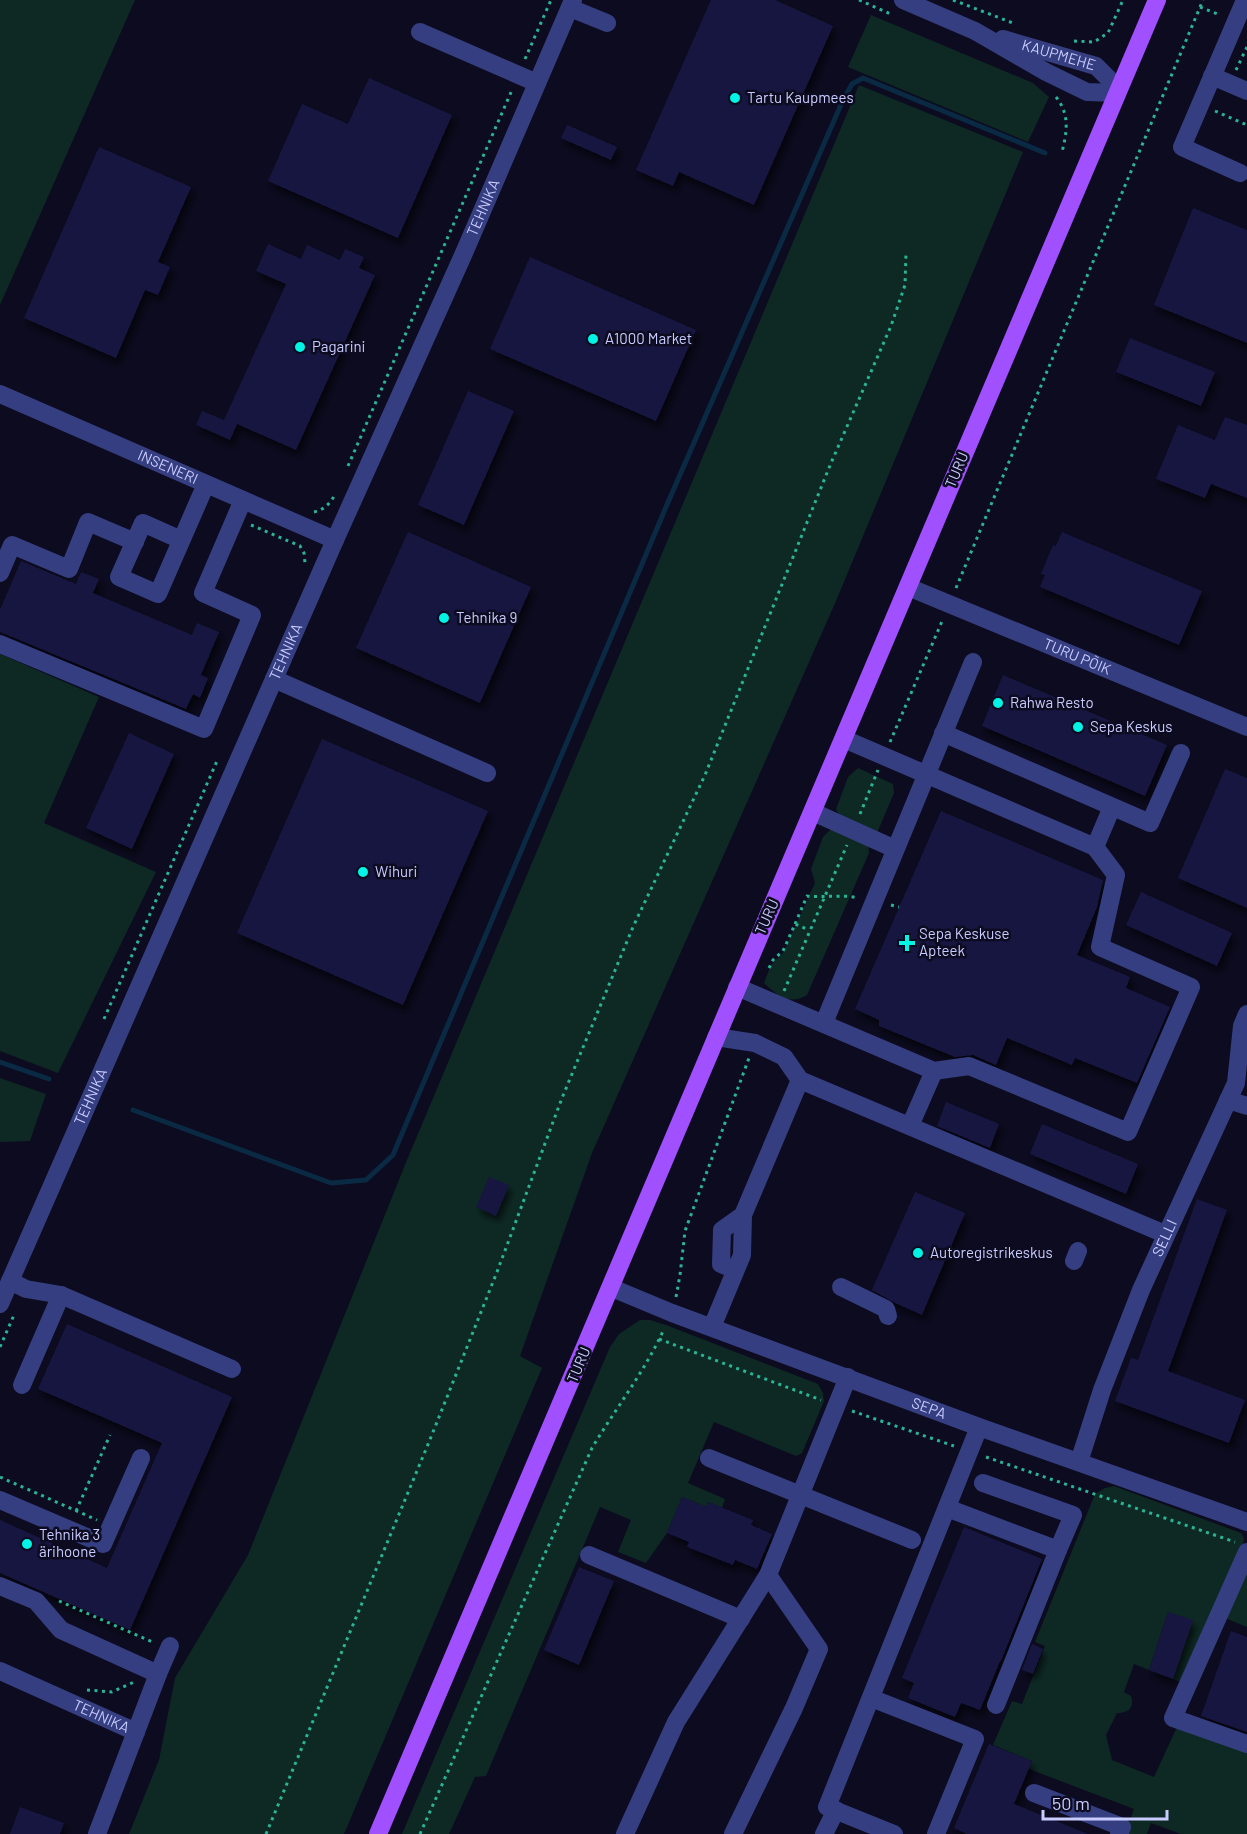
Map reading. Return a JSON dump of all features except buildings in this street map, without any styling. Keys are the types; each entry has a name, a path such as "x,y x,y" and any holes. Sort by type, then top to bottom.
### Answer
{"main road":[{"name":"TURU","path":"378,1834 612,1288 716,1036 1157,0"}],"street":[{"path":"1240,173 1182,147 1245,0"},
{"path":"572,4 607,23"},
{"name":"TEHNIKA","path":"0,1304 572,4"},
{"name":"KAUPMEHE","path":"902,9 1096,66 1108,78 1117,93"},
{"name":"KAUPMEHE","path":"975,31 1046,72 1087,92 1117,93"},
{"path":"420,32 537,83"},
{"path":"1212,76 1247,91"},
{"name":"INSENERI","path":"0,394 335,540"},
{"path":"181,540 143,523 119,577 158,594 206,484"},
{"path":"0,644 204,729 252,615 203,593 243,500"},
{"path":"0,573 12,545 69,569 88,522 135,542"},
{"name":"TURU PÕIK","path":"908,587 1247,727"},
{"path":"824,1023 973,662"},
{"path":"274,679 487,773"},
{"path":"943,733 1150,823 1181,753"},
{"path":"737,987 934,1071 969,1066 1128,1132 1191,987 1100,947 1116,875 1095,847 844,739"},
{"path":"1095,847 1112,807"},
{"path":"813,812 895,849"},
{"name":"SELLI","path":"1079,1462 1101,1390 1165,1234 1236,1083 1242,1026 1247,1014"},
{"path":"716,1036 755,1043 784,1057 800,1080 1165,1234"},
{"path":"910,1126 934,1071"},
{"path":"712,1327 742,1255 742,1215 800,1080"},
{"path":"1228,1100 1247,1106"},
{"path":"10,1281 26,1289 61,1295 232,1369"},
{"path":"841,1287 886,1309 888,1316"},
{"name":"SEPA","path":"612,1288 980,1427 1247,1522"},
{"path":"22,1385 61,1295"},
{"path":"625,1834 676,1722 768,1575 848,1377"},
{"path":"894,1834 870,1829 827,1807 980,1427"},
{"path":"0,1500 103,1544 141,1458"},
{"path":"709,1458 912,1540"},
{"path":"983,1483 1073,1515 996,1705"},
{"path":"947,1508 1058,1550"},
{"path":"1247,1552 1173,1718 1247,1744"},
{"path":"589,1555 741,1619"},
{"path":"734,1834 794,1708 819,1649 768,1575"},
{"path":"0,1586 36,1601 61,1630 158,1674"},
{"path":"136,1732 170,1648"},
{"name":"TEHNIKA","path":"0,1671 136,1732 97,1834"},
{"path":"871,1698 975,1739 936,1834"},
{"path":"1034,1793 1122,1827 1119,1834"},
{"path":"824,1834 836,1810"}],"path":[{"path":"345,471 551,0"},
{"path":"859,0 902,9"},
{"path":"953,0 1018,24"},
{"path":"1071,40 1094,42 1108,33 1123,0"},
{"path":"779,1004 1203,0"},
{"path":"1200,7 1236,22"},
{"path":"1230,84 1247,47"},
{"path":"1056,97 1063,105 1068,128 1062,152"},
{"path":"1200,105 1247,125"},
{"path":"266,1834 497,1272 562,1098 633,927 705,775 831,464 891,326 905,285 906,253"},
{"path":"305,508 316,512 331,502 336,493"},
{"path":"236,518 300,546 306,561 301,571"},
{"path":"127,967 221,753"},
{"path":"769,968 773,960 783,951 807,896 824,898 848,896 899,907"},
{"path":"795,924 810,931"},
{"path":"420,1834 592,1448 636,1380 672,1312 680,1275 685,1231 755,1043"},
{"path":"76,1511 110,1435"},
{"path":"0,1478 111,1526"},
{"path":"53,1598 170,1648"},
{"path":"84,1689 111,1692 134,1682 140,1684"}],"green space":[{"path":"0,0 135,0 0,305"},
{"path":"871,15 1033,83 1049,97 1028,142 848,67"},
{"path":"859,85 1023,152 836,601 592,1153 520,1356 542,1368 344,1834 129,1834 159,1760 175,1678 248,1555 407,1160"},
{"path":"0,654 99,697 44,823 156,872 58,1073 0,1051"},
{"path":"858,768 893,784 894,793 877,833 840,817 836,809 848,777"},
{"path":"833,827 868,843 869,853 807,995 795,999 784,998 764,983 771,965 783,953 815,883 811,869 823,837"},
{"path":"0,1078 46,1094 30,1141 0,1142"},
{"path":"640,1320 650,1320 666,1325 818,1384 824,1401 802,1453 796,1456 714,1422 688,1483 725,1499 722,1508 708,1502 706,1507 682,1497 667,1533 646,1563 618,1552 631,1520 600,1507 486,1776 475,1777 449,1834 402,1834 610,1347 619,1334"},
{"path":"1114,1486 1241,1533 1244,1538 1181,1682 1173,1679 1168,1612 1149,1670 1134,1664 1124,1692 1131,1696 1131,1707 1127,1711 1117,1713 1106,1735 1112,1760 1154,1777 1177,1727 1247,1751 1247,1834 1181,1834 1151,1823 1147,1834 1125,1834 1134,1809 1029,1769 1032,1761 993,1745 1012,1701 1022,1704 1045,1646 1035,1642 1095,1494"},
{"path":"1247,1568 1247,1627 1225,1618"}],"waterway":[{"path":"133,1110 331,1183 366,1180 393,1155 666,507 852,84 863,78 1045,153"},
{"path":"0,1062 49,1079"}],"place":[{"name":"Tartu Kaupmees","path":"735,98"},
{"name":"A1000 Market","path":"593,339"},
{"name":"Pagarini","path":"300,347"},
{"name":"Tehnika 9","path":"444,618"},
{"name":"Rahwa Resto","path":"998,703"},
{"name":"Sepa Keskus","path":"1078,727"},
{"name":"Wihuri","path":"363,872"},
{"name":"Sepa Keskuse Apteek","path":"907,943"},
{"name":"Autoregistrikeskus","path":"918,1253"},
{"name":"Tehnika 3 ärihoone","path":"27,1544"}]}
